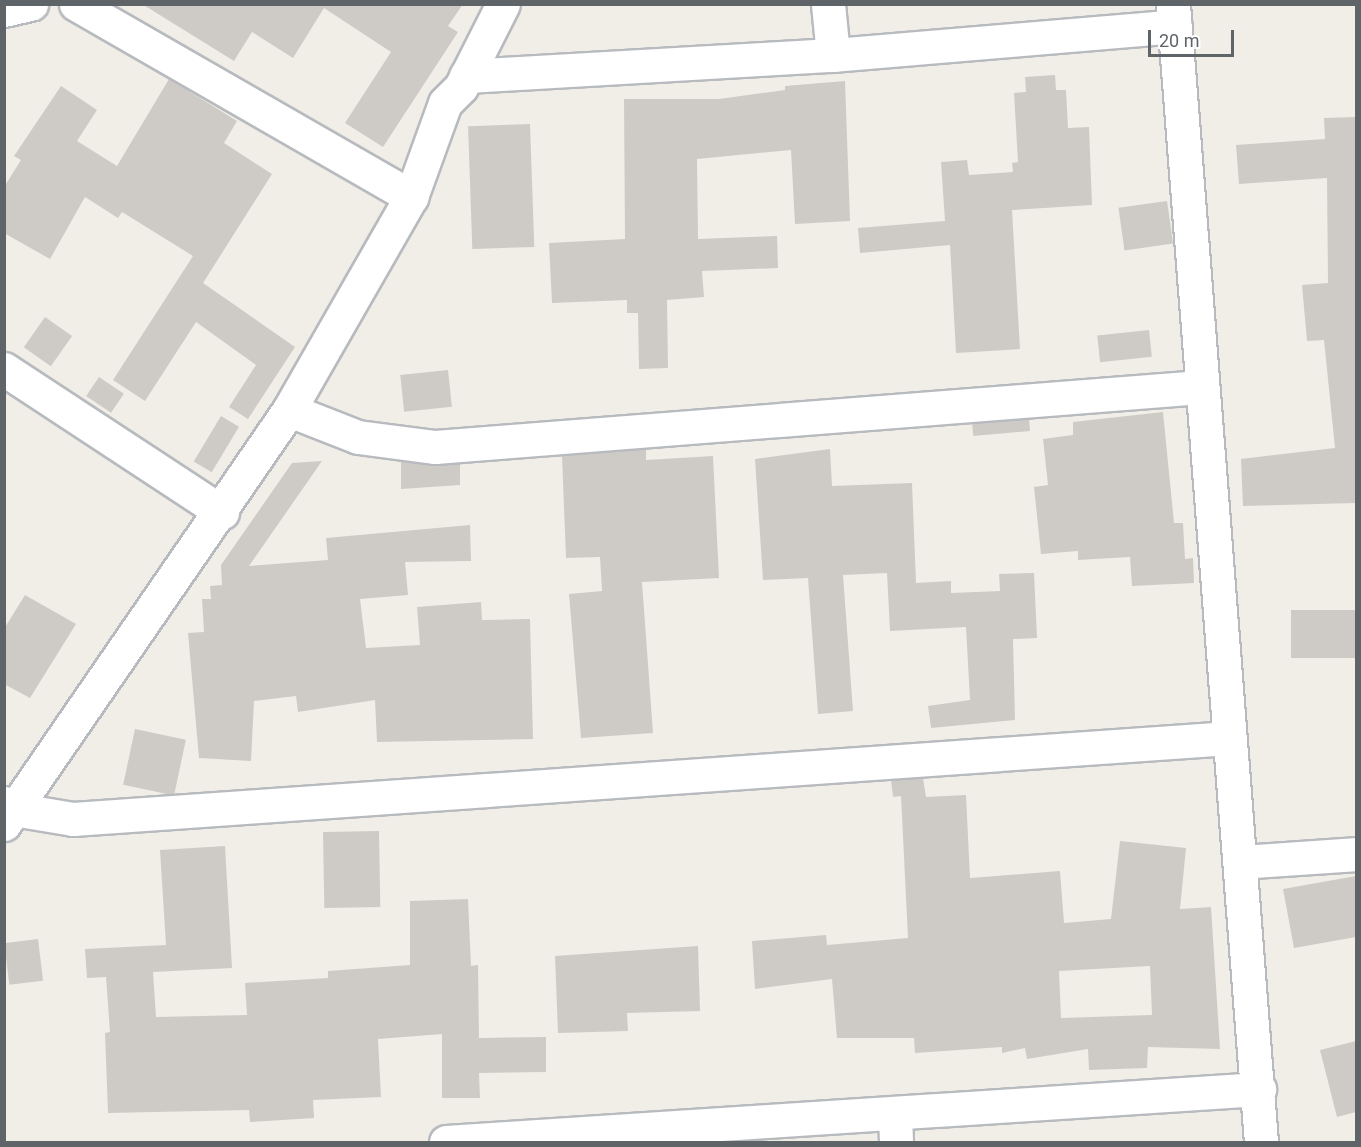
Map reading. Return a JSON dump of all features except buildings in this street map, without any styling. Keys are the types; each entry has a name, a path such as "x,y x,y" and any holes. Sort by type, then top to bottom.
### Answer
{"street":[{"path":"4,10 31,4"},
{"path":"76,4 411,197"},
{"path":"503,4 466,76 445,103 411,197 288,410 222,512 8,812 73,819 1229,738"},
{"path":"828,4 833,55"},
{"path":"466,76 833,55 1174,15 1201,387 1259,1089 1260,1143"},
{"path":"4,369 222,512"},
{"path":"288,410 358,437 435,447 1201,387"},
{"path":"1240,862 1356,854"},
{"path":"446,1143 895,1128 1259,1089"}]}
